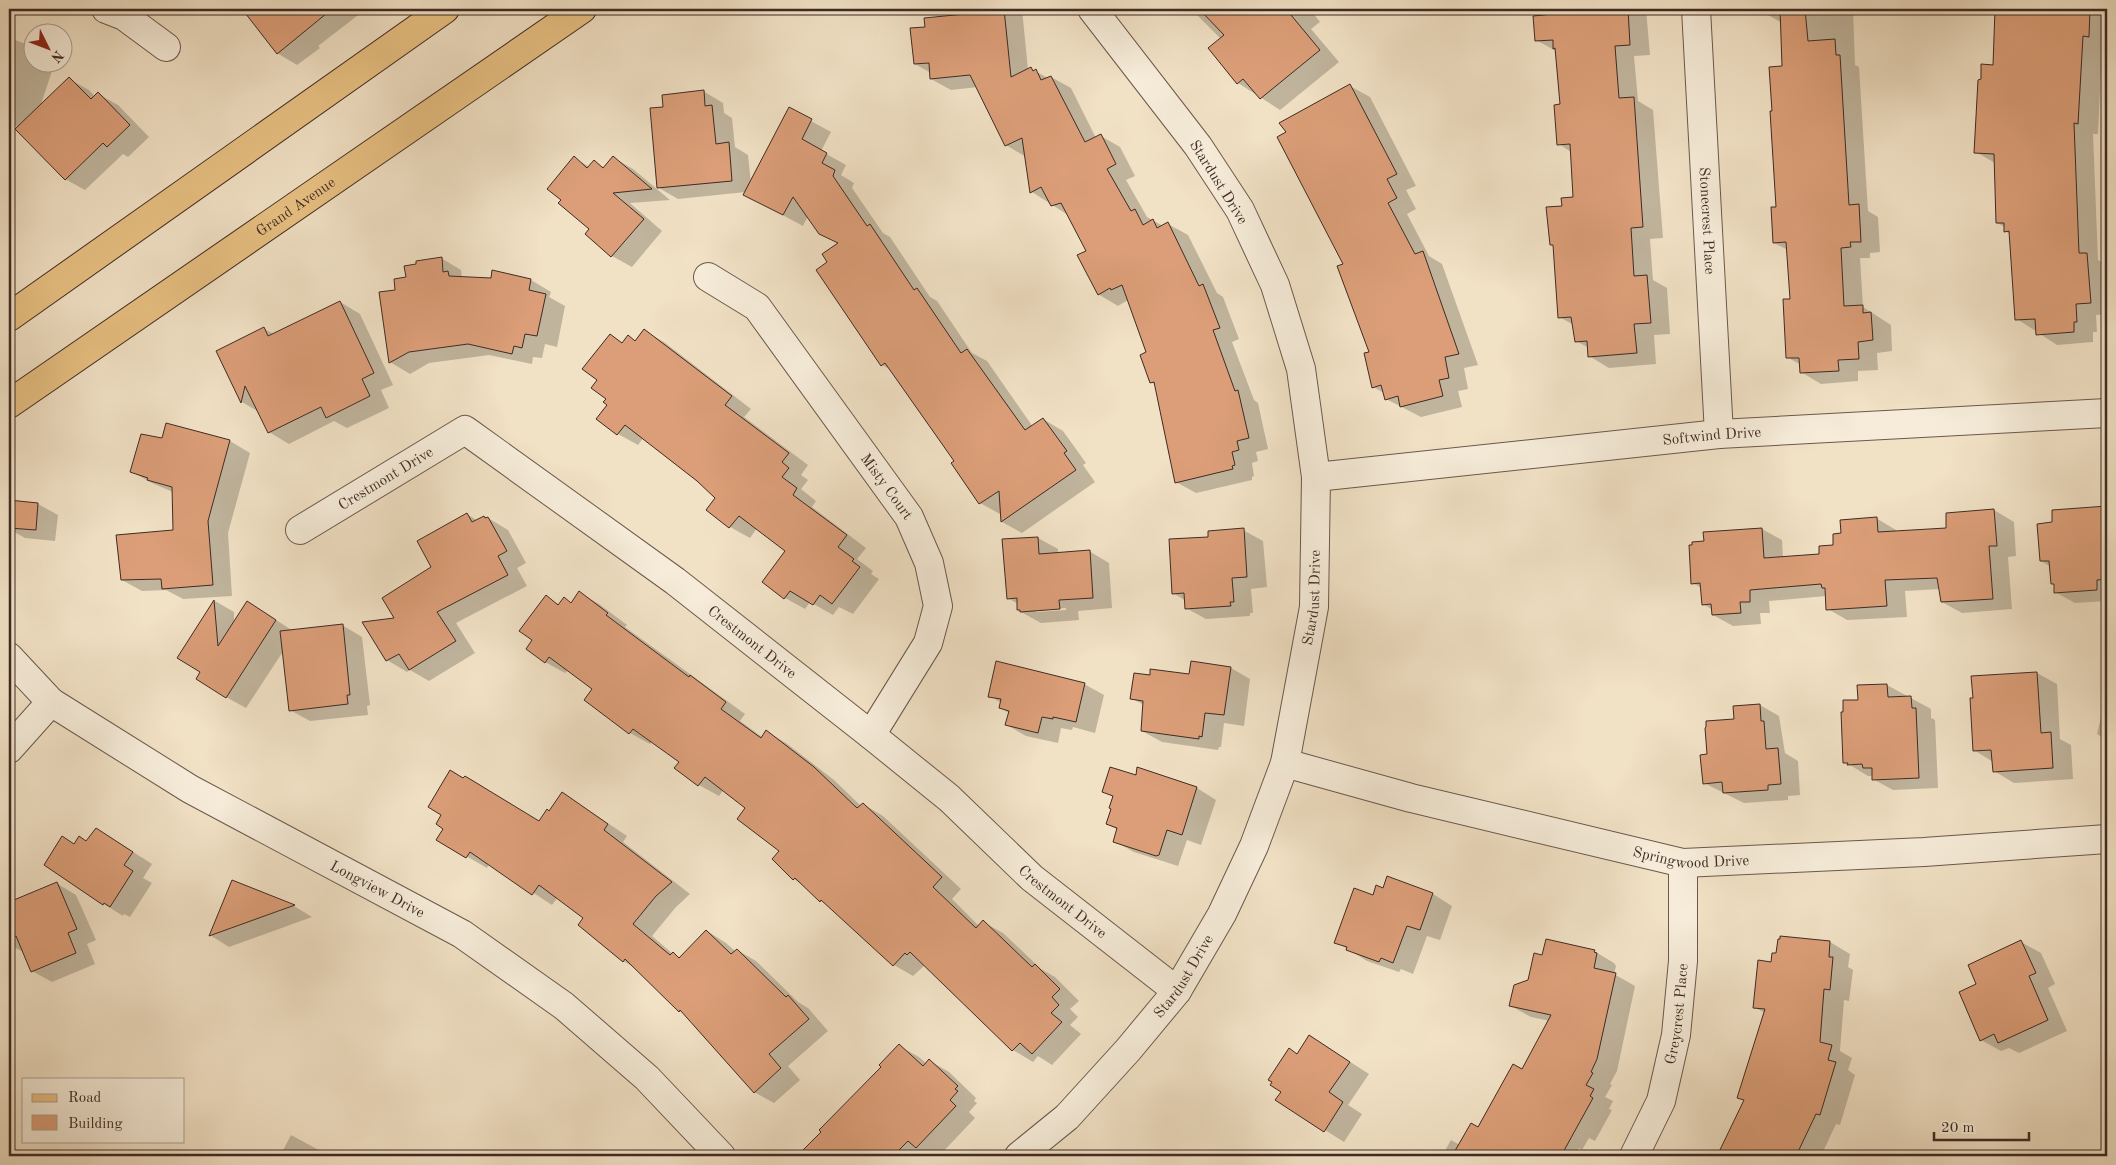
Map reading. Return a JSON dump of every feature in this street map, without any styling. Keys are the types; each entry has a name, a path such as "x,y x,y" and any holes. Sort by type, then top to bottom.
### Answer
{"main road":[{"path":"9,317 445,9"},
{"name":"Grand Avenue","path":"9,404 582,9"}],"street":[{"path":"106,9 124,16 166,47"},
{"name":"Stardust Drive","path":"1019,1156 1067,1116 1128,1050 1177,991 1222,914 1254,846 1285,763 1314,607 1316,477 1301,369 1275,285 1240,210 1198,146 1092,9"},
{"name":"Stonecrest Place","path":"1696,9 1719,434"},
{"name":"Misty Court","path":"708,276 757,306 909,517 929,563 938,606 928,643 871,735"},
{"name":"Softwind Drive","path":"1316,477 1719,434 2107,413"},
{"name":"Crestmont Drive","path":"300,530 465,430 675,581 871,735 949,798 1032,878 1177,991"},
{"name":"Longview Drive","path":"9,657 51,702 190,790 462,934 564,1006 647,1078 721,1156"},
{"path":"9,749 51,702"},
{"name":"Springwood Drive","path":"1285,763 1411,798 1683,863 1924,852 2107,838"},
{"name":"Greycrest Place","path":"1634,1156 1661,1101 1676,1035 1683,961 1683,863"}],"building":[{"path":"242,9 332,9 277,54"},
{"path":"964,9 1004,9 1011,77 1031,67 1033,71 1036,69 1041,80 1051,76 1085,142 1101,134 1116,164 1107,169 1131,211 1135,209 1143,225 1153,219 1157,228 1168,222 1199,286 1203,284 1220,328 1213,330 1235,391 1238,390 1249,438 1237,441 1239,450 1232,452 1235,465 1232,466 1233,469 1175,483 1154,382 1150,383 1140,355 1146,352 1122,285 1111,290 1110,288 1098,295 1077,255 1086,251 1061,203 1051,206 1041,187 1030,193 1022,138 1005,146 970,75 930,79 929,63 914,64 910,28 925,27 924,18 965,14"},
{"path":"1199,9 1286,9 1320,50 1260,99 1243,79 1237,84 1208,48 1224,35"},
{"path":"1553,9 1628,9 1630,45 1615,46 1619,98 1634,97 1643,227 1631,228 1634,276 1647,275 1651,323 1634,324 1637,353 1588,357 1587,341 1575,342 1571,317 1558,318 1553,245 1550,245 1546,207 1562,206 1561,198 1573,197 1570,144 1557,145 1554,105 1560,104 1555,48 1553,49 1553,40 1535,41 1533,16 1553,14"},
{"path":"1780,9 1805,9 1808,41 1835,39 1836,55 1840,55 1849,205 1859,204 1861,242 1850,242 1851,247 1841,248 1844,306 1863,305 1863,313 1871,312 1873,340 1858,342 1859,359 1838,360 1839,371 1800,373 1799,358 1786,358 1783,299 1790,299 1786,242 1773,243 1771,207 1776,207 1769,67 1782,66"},
{"path":"1995,9 2090,9 2089,37 2083,36 2078,124 2074,123 2079,253 2087,253 2091,303 2076,304 2077,322 2074,322 2074,332 2036,335 2035,319 2015,320 2009,231 2004,232 2004,223 1996,223 1994,154 1974,153 1978,80 1981,79 1981,64 1993,65"},
{"path":"69,77 91,99 98,92 130,125 107,147 103,143 65,180 15,129"},
{"path":"1350,84 1397,174 1387,179 1397,198 1388,203 1415,254 1423,251 1459,354 1445,357 1449,378 1439,380 1443,396 1400,407 1398,396 1385,400 1381,385 1372,388 1364,353 1369,352 1337,266 1343,264 1277,137 1286,132 1279,123"},
{"path":"704,90 705,106 712,105 716,144 729,142 732,181 657,188 650,108 663,107 662,95"},
{"path":"789,107 812,119 802,139 827,153 822,163 835,170 833,176 867,226 870,224 914,290 917,288 961,353 967,349 1025,430 1043,418 1067,451 1064,453 1076,470 1001,522 999,491 979,504 951,463 954,461 885,363 881,366 816,270 827,262 822,254 838,243 819,234 793,197 783,215 743,195"},
{"path":"574,156 587,168 594,160 603,168 613,156 652,189 613,193 644,219 611,257 585,234 589,229 558,203 561,200 547,189"},
{"path":"442,257 443,272 448,271 449,276 491,278 492,270 531,279 529,290 546,294 537,336 525,334 522,348 514,346 512,354 468,344 409,352 389,363 379,292 395,290 394,279 406,277 404,266 416,264 416,261"},
{"path":"340,301 374,373 362,379 370,396 326,418 321,407 268,433 245,386 241,403 216,351 264,327 268,336"},
{"path":"644,329 732,396 725,405 789,453 782,462 789,468 782,477 797,488 793,495 847,535 838,547 854,559 852,561 860,567 832,604 820,595 813,605 790,591 784,599 762,582 785,551 739,516 729,528 706,510 715,498 697,481 625,425 617,435 596,419 607,405 603,402 606,399 591,388 597,380 582,369 610,334 622,343 628,335 635,341"},
{"path":"166,423 230,440 208,521 213,585 162,589 161,579 121,580 116,535 173,530 172,487 147,480 148,478 130,472 141,434 162,438"},
{"path":"9,500 38,503 36,530 9,528"},
{"path":"2107,506 2107,579 2097,580 2097,590 2054,593 2054,584 2051,584 2049,561 2040,561 2037,524 2052,522 2052,510"},
{"path":"1994,509 1997,546 1989,546 1993,599 1941,602 1937,578 1885,580 1887,606 1826,610 1825,588 1822,588 1821,584 1750,590 1750,602 1740,602 1741,613 1712,615 1711,604 1702,605 1700,583 1691,584 1689,545 1692,545 1692,542 1704,541 1703,532 1762,528 1764,558 1819,554 1819,546 1833,545 1833,534 1841,533 1840,520 1877,517 1878,532 1946,528 1946,513"},
{"path":"467,513 472,522 484,516 485,518 488,517 507,551 498,556 508,575 437,612 456,641 409,670 399,654 386,661 362,622 394,618 382,598 431,567 417,541"},
{"path":"1244,528 1247,577 1232,578 1234,602 1230,602 1231,606 1185,609 1184,593 1172,594 1169,539 1208,537 1208,531"},
{"path":"1038,537 1039,554 1090,550 1093,598 1059,600 1060,609 1020,612 1020,610 1017,610 1017,598 1007,599 1002,539"},
{"path":"579,591 608,613 606,615 726,702 721,709 761,738 766,730 814,767 857,808 863,803 942,877 933,887 976,928 983,920 1032,967 1035,964 1060,989 1052,997 1059,1005 1051,1013 1062,1022 1032,1054 1020,1043 1012,1051 910,952 907,955 905,953 893,966 821,900 820,902 795,878 793,880 772,859 779,851 737,819 745,808 705,777 698,786 674,768 679,762 633,729 629,734 584,700 592,689 549,657 545,663 526,649 532,640 519,631 546,595 558,605 564,597 571,603"},
{"path":"214,600 218,646 247,601 276,620 226,698 196,679 200,672 177,658"},
{"path":"343,624 350,695 347,695 348,704 289,711 280,631"},
{"path":"996,661 1085,683 1076,722 1053,717 1053,719 1042,717 1038,733 1005,725 1009,711 999,708 1001,699 988,697"},
{"path":"1191,661 1231,667 1224,715 1205,713 1202,737 1199,736 1199,739 1141,731 1143,701 1130,699 1134,673 1150,675 1150,669 1189,674"},
{"path":"2037,672 2041,733 2051,732 2053,768 1993,772 1991,750 1973,751 1970,698 1973,698 1971,676"},
{"path":"1887,684 1888,697 1911,696 1912,708 1916,708 1919,778 1872,780 1872,768 1863,768 1862,764 1847,765 1848,763 1843,763 1841,712 1843,712 1843,700 1858,700 1857,685"},
{"path":"1760,704 1761,721 1764,721 1766,749 1778,748 1781,784 1768,785 1768,790 1723,793 1722,782 1703,784 1700,755 1707,754 1706,721 1734,719 1733,706"},
{"path":"1110,767 1136,775 1137,767 1197,787 1182,835 1167,830 1159,855 1156,856 1113,842 1117,828 1106,824 1113,796 1102,792"},
{"path":"450,770 463,778 465,776 539,821 547,809 549,811 562,792 608,824 604,830 672,882 656,896 633,924 670,955 673,952 679,958 706,930 731,954 737,949 786,997 788,995 809,1019 769,1054 781,1068 754,1093 680,1010 679,1012 625,959 623,962 578,925 583,918 539,885 532,895 470,852 466,858 436,840 443,829 436,824 441,815 428,807"},
{"path":"96,828 133,852 124,865 133,871 110,907 104,903 103,905 44,865 62,836 74,844 79,836 86,841"},
{"path":"1387,876 1433,893 1420,930 1407,926 1393,963 1381,958 1379,962 1346,950 1347,947 1334,943 1354,888 1373,895 1376,885 1383,888"},
{"path":"232,880 295,905 209,936"},
{"path":"57,882 77,929 68,933 76,953 31,972 16,936 9,939 9,902"},
{"path":"1780,936 1830,941 1829,957 1833,957 1830,990 1824,989 1820,1042 1832,1045 1828,1060 1836,1062 1820,1115 1816,1114 1796,1156 1717,1156 1744,1100 1737,1098 1765,1009 1753,1008 1758,960 1771,962 1772,953 1776,953"},
{"path":"1546,939 1595,950 1594,952 1597,953 1594,968 1616,973 1597,1059 1591,1072 1593,1073 1586,1085 1594,1089 1590,1096 1593,1098 1561,1156 1452,1156 1471,1123 1478,1127 1513,1064 1522,1069 1551,1015 1509,1006 1514,985 1528,980 1534,953 1542,955"},
{"path":"2021,940 2036,973 2029,976 2048,1020 1998,1043 1994,1034 1980,1041 1959,992 1976,984 1968,965"},
{"path":"1309,1035 1350,1062 1329,1092 1343,1102 1324,1132 1275,1100 1281,1092 1270,1085 1272,1082 1268,1080 1289,1048 1297,1054"},
{"path":"899,1044 923,1066 929,1059 958,1086 955,1089 958,1091 950,1100 956,1106 916,1148 908,1141 893,1156 797,1156 821,1132 819,1130 881,1067 879,1065"}]}
